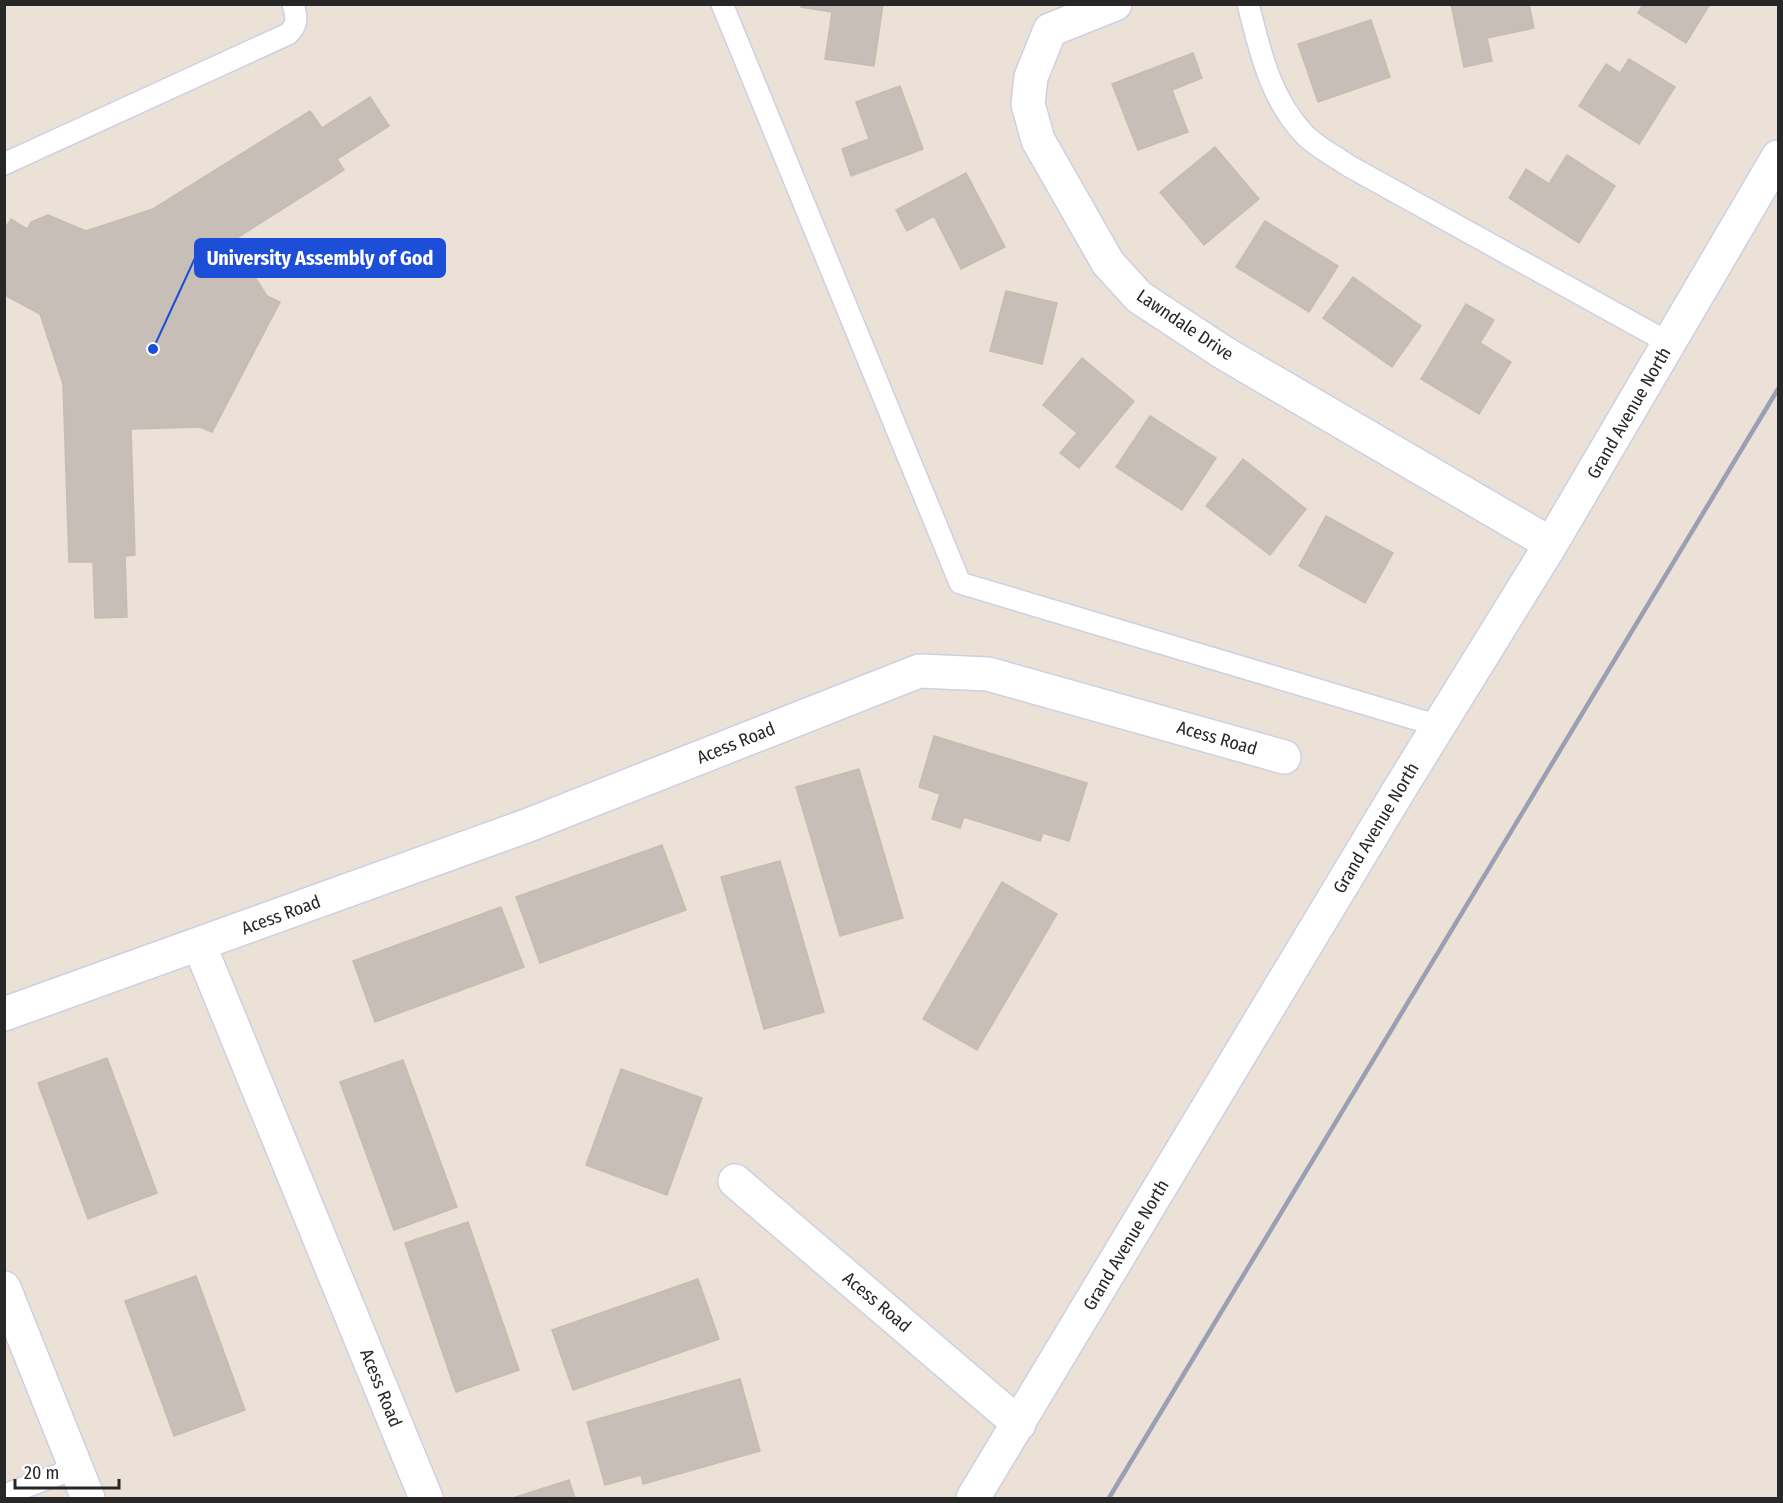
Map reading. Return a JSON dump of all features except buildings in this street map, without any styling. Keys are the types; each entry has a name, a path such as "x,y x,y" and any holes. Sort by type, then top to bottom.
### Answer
{"street":[{"name":"Lawndale Drive","path":"1116,4 1050,30 1031,77 1028,104 1038,140 1108,263 1139,297 1224,353 1551,544"},
{"name":"Grand Avenue North","path":"973,1498 1551,544 1779,157"},
{"name":"Acess Road","path":"4,1014 526,826 919,671 988,674 1284,757"},
{"name":"Acess Road","path":"199,944 426,1498"},
{"name":"Acess Road","path":"735,1181 1019,1424"},
{"path":"4,1288 88,1498"}],"lane":[{"path":"4,164 288,34 295,27 297,15 293,4"},
{"path":"722,4 960,583 1439,726"},
{"path":"1248,4 1262,62 1281,107 1305,136 1349,166 1670,343"},
{"path":"4,1495 76,1468"}],"railway":[{"path":"1109,1498 1778,389"}],"place":[{"name":"University Assembly of God","path":"153,349"}]}
